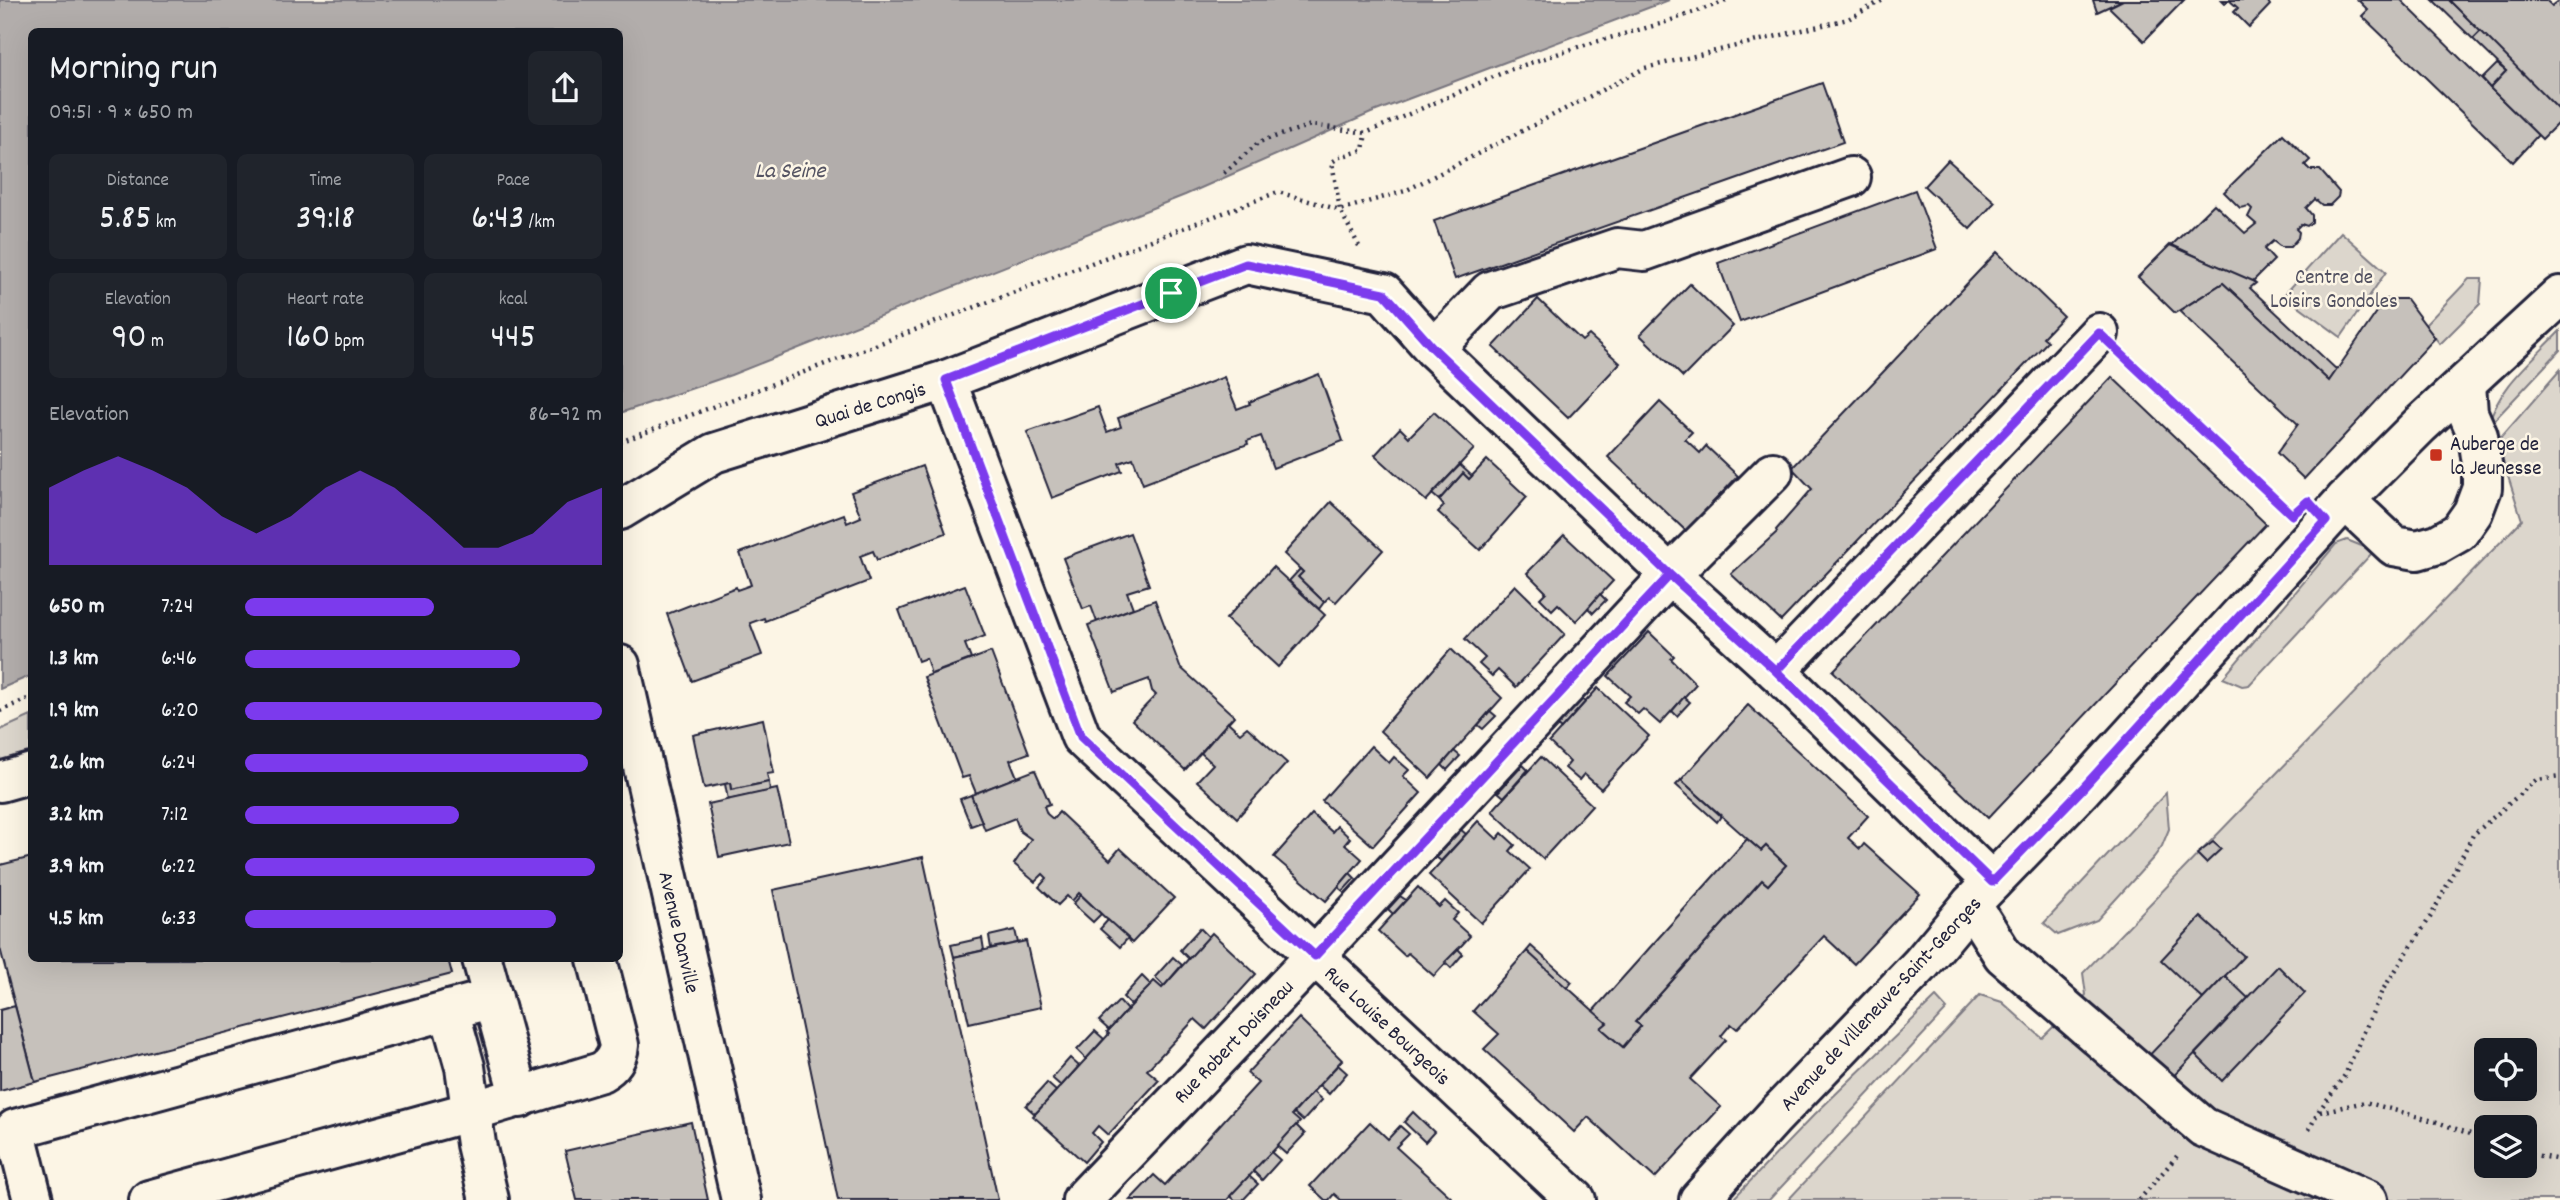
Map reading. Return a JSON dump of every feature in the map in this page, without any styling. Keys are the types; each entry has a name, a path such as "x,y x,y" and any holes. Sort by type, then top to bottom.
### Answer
{"street":[{"path":"1851,177 1644,251 1617,248 1489,290 1434,349 1670,575 1776,671 1982,893 2003,955 2203,1127 2292,1164 2368,1200"},
{"name":"Quai de Congis","path":"623,508 714,453 946,380 1246,264 1384,293 1434,349"},
{"name":"Avenue de Villeneuve-Saint-Georges","path":"1699,1200 1774,1117 1921,964 1982,893 2082,789 2336,511 2420,425 2560,296"},
{"path":"1776,671 2099,333"},
{"name":"Rue Louise Bourgeois","path":"946,380 1081,737 1576,1200"},
{"path":"2336,511 2394,546 2417,550 2438,544 2459,532 2473,512 2482,488 2478,436 2468,413 2466,384"},
{"name":"Rue Robert Doisneau","path":"1082,1200 1315,956 1670,575 1773,472"},
{"name":"Avenue Danville","path":"623,678 741,1200"},
{"path":"0,782 28,774"},
{"path":"483,962 520,1098"},
{"path":"149,1200 520,1098 601,1072 616,1058 619,1045 598,962"},
{"path":"33,1200 15,1129 493,998"},
{"path":"449,1010 465,1067 476,1144 489,1200"}],"path":[{"path":"1224,173 1259,142 1311,125 1366,133 1509,70 1729,0"},
{"path":"623,441 1278,192 1340,210 1405,191 1645,68 1848,19 1883,0"},
{"path":"1340,210 1332,162 1363,150 1366,133"},
{"path":"2099,333 2292,515 2308,501 2336,511"},
{"path":"0,711 28,699"},
{"path":"2292,1164 2318,1112 2345,1075 2382,991 2431,916 2473,835 2536,780 2560,777"},
{"path":"2318,1112 2365,1102 2474,1135"},
{"path":"2139,1200 2203,1127"},
{"path":"2537,1155 2560,1160"}],"green space":[{"name":"Centre de Loisirs Gondoles","path":"2341,232 2386,272 2341,337 2284,295"},
{"path":"2469,279 2482,279 2480,304 2440,344 2425,325"},
{"path":"2560,331 2560,350 2487,428 2507,387"},
{"path":"2560,370 2560,1200 1788,1200 1980,995 2002,1002 2042,1038 2086,995 2083,973 2522,520 2497,442"},
{"path":"2347,540 2374,551 2249,685 2242,686 2223,678 2336,544"},
{"path":"28,717 28,756 0,763 0,730"},
{"path":"2166,793 2169,829 2154,857 2097,920 2058,935 2044,923"},
{"path":"1936,997 1947,1009 1769,1200 1732,1200 1814,1115"}],"water":[{"name":"La Seine","path":"0,0 1669,0 1371,113 1185,195 731,375 623,412 623,28 28,28 28,677 0,689"}],"building":[{"path":"2093,0 2123,0 2097,12"},
{"path":"2123,0 2184,0 2144,41 2109,7"},
{"path":"2229,0 2267,0 2270,5 2249,27 2234,12 2238,8"},
{"path":"2358,0 2401,0 2538,135 2513,162 2362,16 2368,10"},
{"path":"2433,0 2449,0 2481,31 2473,39"},
{"path":"2449,0 2546,0 2552,6 2560,0 2560,111"},
{"path":"2481,31 2560,111 2560,121 2542,139 2490,88 2506,71 2473,39"},
{"path":"2497,64 2506,71 2490,88 2482,79"},
{"path":"1822,83 1843,142 1455,279 1434,221"},
{"path":"2283,134 2310,160 2305,165 2310,170 2320,170 2339,192 2330,205 2322,205 2315,199 2306,208 2312,215 2312,222 2307,226 2301,224 2296,229 2299,232 2298,238 2290,247 2281,247 2273,241 2264,249 2274,260 2252,282 2172,245 2214,204 2245,233 2256,224 2248,217 2252,209 2249,206 2240,208 2224,192"},
{"path":"1948,160 1995,202 1970,229 1924,186"},
{"path":"1915,190 1937,249 1740,322 1718,263"},
{"path":"2170,245 2256,283 2250,288 2337,370 2329,381 2223,283 2175,313 2138,277"},
{"path":"1997,252 2063,316 2043,337 2048,341 1781,621 1731,574 1777,532 1812,489 1792,468"},
{"path":"2223,283 2329,381 2386,299 2406,299 2435,338 2304,479 2277,453 2298,424 2179,311"},
{"path":"1690,284 1733,326 1683,377 1640,335"},
{"path":"1538,299 1582,341 1589,335 1620,363 1568,418 1493,347"},
{"path":"1319,374 1343,441 1273,468 1261,436 1247,441 1248,444 1143,484 1133,458 1119,463 1122,471 1052,498 1027,432 1098,407 1107,432 1121,427 1118,418 1224,377 1237,409"},
{"path":"2112,377 2266,524 1988,818 1833,671"},
{"path":"1660,402 1692,432 1685,439 1700,453 1706,446 1738,476 1686,531 1608,457"},
{"path":"1434,412 1474,449 1426,501 1375,455 1400,428 1409,437"},
{"path":"1487,460 1527,497 1480,550 1438,512 1444,506 1439,500 1463,473 1469,479"},
{"path":"1460,465 1472,476 1469,479 1463,473 1439,500 1432,494"},
{"path":"922,466 946,533 877,560 873,551 860,556 869,581 765,621 764,618 750,623 762,655 692,681 667,614 736,587 737,590 751,585 740,553 844,514 847,523 861,517 851,492"},
{"path":"1331,502 1383,550 1336,602 1329,597 1324,602 1298,577 1303,572 1284,554"},
{"path":"1130,533 1149,585 1127,592 1133,608 1097,622 1091,606 1083,609 1063,558"},
{"path":"1564,535 1613,581 1576,621 1558,604 1552,610 1540,598 1546,592 1527,573"},
{"path":"1273,567 1325,615 1278,667 1226,619"},
{"path":"1300,569 1303,572 1298,577 1324,602 1319,609 1289,581"},
{"path":"965,585 985,636 965,644 971,659 931,674 926,658 918,661 899,610"},
{"path":"1515,585 1565,634 1516,687 1498,670 1492,676 1479,664 1485,658 1465,639"},
{"path":"1600,594 1606,600 1593,613 1588,608"},
{"path":"1155,600 1180,667 1234,716 1185,770 1132,720 1156,695 1149,679 1114,692 1088,625"},
{"path":"1649,632 1674,656 1671,659 1696,684 1660,724 1643,709 1638,714 1624,702 1630,696 1608,676"},
{"path":"1451,649 1502,698 1430,778 1380,731"},
{"path":"991,652 1029,753 1010,760 1017,777 976,793 969,776 962,778 924,677"},
{"path":"1598,688 1649,736 1601,789 1584,774 1579,780 1565,768 1570,762 1549,742"},
{"path":"1580,697 1585,702 1561,729 1555,724"},
{"path":"1684,697 1690,702 1677,716 1672,711"},
{"path":"1748,705 1868,816 1848,838 1860,849 1864,844 1920,894 1854,964 1824,936 1737,1029 1731,1024 1721,1036 1726,1040 1690,1079 1721,1107 1655,1178 1588,1117 1574,1132 1484,1049 1499,1034 1473,1011 1527,951 1607,1023 1601,1028 1623,1047 1641,1026 1635,1022 1762,880 1768,885 1786,865 1766,846 1761,851 1681,780"},
{"path":"1490,711 1496,716 1483,729 1478,725"},
{"path":"763,719 774,773 767,774 769,782 731,790 730,783 704,788 693,735"},
{"path":"1228,722 1240,733 1247,727 1287,763 1237,818 1197,781 1213,764 1201,753"},
{"path":"1371,746 1389,763 1394,757 1409,770 1403,776 1421,793 1373,846 1322,801"},
{"path":"1454,751 1460,756 1447,770 1442,765"},
{"path":"1541,757 1592,805 1543,859 1492,811"},
{"path":"1523,765 1528,770 1504,797 1498,792"},
{"path":"1035,770 1050,804 1044,806 1047,814 1053,819 1059,812 1110,860 1120,848 1174,898 1132,943 1079,893 1072,901 1067,896 1058,905 1039,887 1047,878 1043,874 1035,882 1014,864 1031,839 1020,831 1015,818 985,830 971,795"},
{"path":"1681,780 1721,816 1717,822 1676,785"},
{"path":"769,782 770,791 728,800 725,784 730,783 731,790"},
{"path":"777,789 789,842 719,857 708,804"},
{"path":"971,795 982,822 971,826 960,799"},
{"path":"1312,814 1332,832 1337,826 1350,838 1345,844 1362,859 1326,901 1274,857"},
{"path":"1478,821 1497,839 1502,833 1515,845 1510,851 1530,869 1481,923 1429,875"},
{"path":"1460,829 1466,834 1441,861 1436,857"},
{"path":"1747,839 1761,851 1766,846 1786,865 1768,885 1762,880 1635,1022 1641,1026 1623,1047 1601,1028 1607,1023 1593,1011"},
{"path":"2213,842 2221,849 2206,863 2197,854"},
{"path":"923,857 998,1200 838,1200 773,890"},
{"path":"28,858 28,962 449,962 452,974 35,1082 0,948 0,865"},
{"path":"1350,873 1355,878 1343,891 1338,887"},
{"path":"1418,887 1439,907 1445,901 1458,913 1452,920 1470,936 1434,976 1408,953 1405,956 1378,931"},
{"path":"1081,895 1101,914 1093,922 1073,904"},
{"path":"1400,896 1406,900 1393,914 1388,909"},
{"path":"2201,917 2244,956 2203,999 2161,960"},
{"path":"1108,920 1128,938 1120,947 1100,929"},
{"path":"1200,928 1209,937 1189,959 1180,950"},
{"path":"1015,930 1018,943 991,948 989,936"},
{"path":"1212,933 1256,974 1206,1029 1195,1019 1147,1070 1159,1080 1108,1135 1098,1126 1092,1133 1101,1142 1084,1162 1033,1116 1154,981 1162,988"},
{"path":"982,938 984,950 954,957 951,945"},
{"path":"1026,941 1041,1007 969,1023 954,957"},
{"path":"1531,946 1572,982 1567,988 1527,951"},
{"path":"1458,949 1463,954 1451,968 1445,962"},
{"path":"1173,957 1182,965 1164,986 1155,977"},
{"path":"2278,966 2305,993 2222,1081 2195,1054"},
{"path":"1142,976 1151,985 1131,1005 1123,997"},
{"path":"2225,976 2248,998 2164,1086 2141,1064"},
{"path":"1119,1001 1127,1010 1109,1030 1099,1021"},
{"path":"15,1006 35,1082 0,1091 0,1010"},
{"path":"1299,1018 1342,1060 1292,1115 1300,1122 1227,1200 1130,1200 1154,1175 1165,1185 1258,1083 1247,1073"},
{"path":"1095,1031 1104,1039 1086,1059 1077,1050"},
{"path":"1070,1058 1079,1066 1061,1086 1052,1078"},
{"path":"1338,1065 1347,1073 1329,1094 1319,1085"},
{"path":"1047,1083 1056,1091 1035,1114 1026,1106"},
{"path":"1313,1092 1322,1100 1303,1121 1294,1113"},
{"path":"1413,1112 1434,1132 1425,1142 1404,1122"},
{"path":"691,1122 708,1200 577,1200 565,1151"},
{"path":"1370,1122 1388,1139 1400,1126 1409,1134 1396,1147 1454,1200 1341,1200 1334,1194 1329,1200 1325,1200 1310,1186"},
{"path":"1296,1125 1305,1134 1286,1154 1277,1146"},
{"path":"1271,1152 1280,1160 1262,1180 1253,1171"},
{"path":"1249,1176 1258,1184 1243,1200 1235,1200 1230,1196"}],"place":[{"name":"Auberge de la Jeunesse","path":"2436,455"}],"route":[{"path":"1171,293 946,380 1081,737 1315,956 1670,575 1776,671 1992,882 2082,789 2326,521 2308,501 2292,515 2099,333 1776,671 1723,623 1670,575 1434,349 1384,293 1246,264 1171,293"}]}
